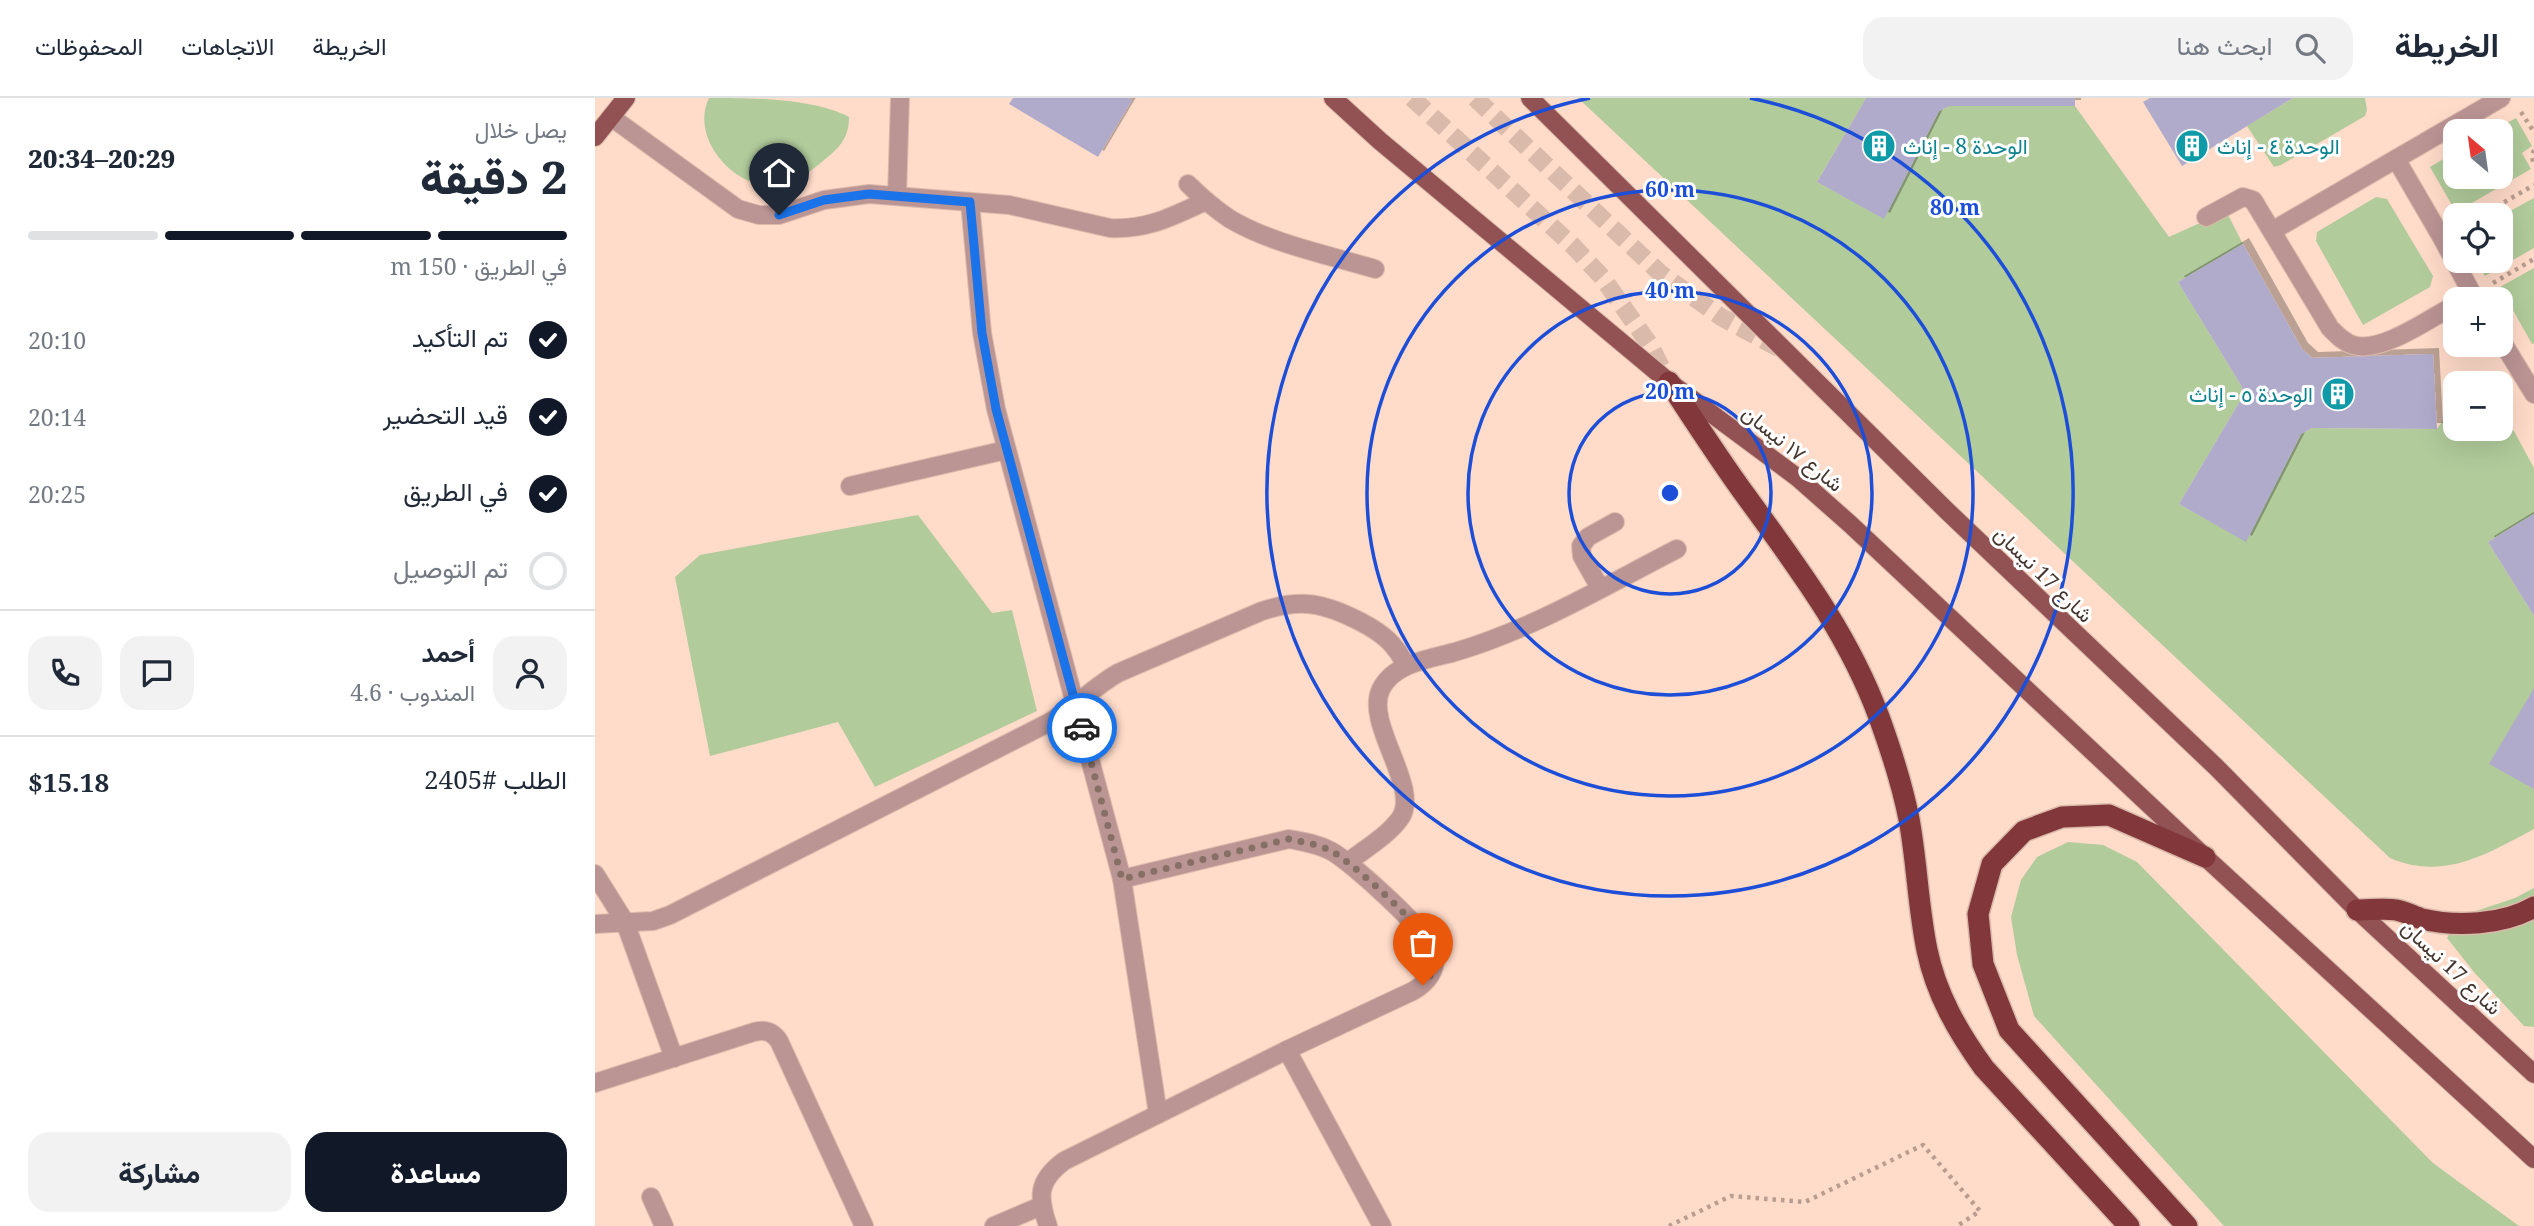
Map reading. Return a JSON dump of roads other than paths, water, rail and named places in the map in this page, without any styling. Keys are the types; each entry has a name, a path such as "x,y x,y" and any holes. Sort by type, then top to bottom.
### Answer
{"highway":[{"path":"1669,382 1743,492 1805,576 1858,667 1878,716 1908,816 1928,953 1949,1014 1984,1068 2129,1226"},
{"path":"2187,1226 2009,1030 1983,964 1977,914 1992,864 2024,831 2061,817 2109,815 2205,857"},
{"path":"2357,910 2396,910 2435,921 2476,922 2504,918 2534,907"}],"main road":[{"path":"595,137 627,98"},
{"name":"شارع ١٧ نيسان","path":"1333,98 1380,141 1669,382 1798,478 2205,857"},
{"name":"شارع 17 نيسان","path":"1530,98 1946,510 2216,767 2357,910 2534,1074"},
{"path":"2205,857 2534,1159"}],"street":[{"path":"897,196 900,98"},
{"path":"2272,231 2501,98"},
{"path":"611,117 738,209 759,215 779,215 846,196 869,194 1009,205 1110,228 1126,229 1158,223 1206,201"},
{"path":"2396,159 2442,238 2466,287"},
{"path":"1188,184 1228,218 1265,235 1375,270"},
{"path":"2206,217 2243,197 2253,200 2330,328 2352,345 2367,347 2384,343 2443,311"},
{"path":"970,202 982,333 1006,450 1122,879 1158,1114"},
{"path":"2511,357 2534,394"},
{"path":"850,486 1006,450"},
{"path":"1600,588 1582,556 1581,546 1588,537 1615,522"},
{"path":"1348,862 1394,825 1403,811 1404,794 1377,709 1377,699 1386,681 1406,666 1475,646 1524,627 1677,549"},
{"path":"595,924 653,921 670,915 1046,724 1118,673 1281,605 1319,604 1336,609 1388,638 1406,666"},
{"path":"1048,1226 1041,1206 1041,1193 1052,1169 1287,1050 1413,991 1431,976 1435,964 1435,954 1425,935 1348,862 1330,850 1310,843 1289,839 1122,879"},
{"path":"595,874 625,922 674,1058"},
{"path":"595,1083 762,1030 775,1035 864,1226"},
{"path":"1287,1050 1382,1226"},
{"path":"651,1197 664,1226"},
{"path":"994,1226 1041,1206"}],"tunnel":[{"path":"1412,98 1573,246 1602,277 1650,345 1668,381"},
{"path":"1475,98 1660,273 1721,317 1784,351"}],"place":[{"name":"الوحدة 8 - إناث","path":"1879,146"},
{"name":"الوحدة ٤ - إناث","path":"2192,146"},
{"name":"الوحدة ٥ - إناث","path":"2338,394"}]}
